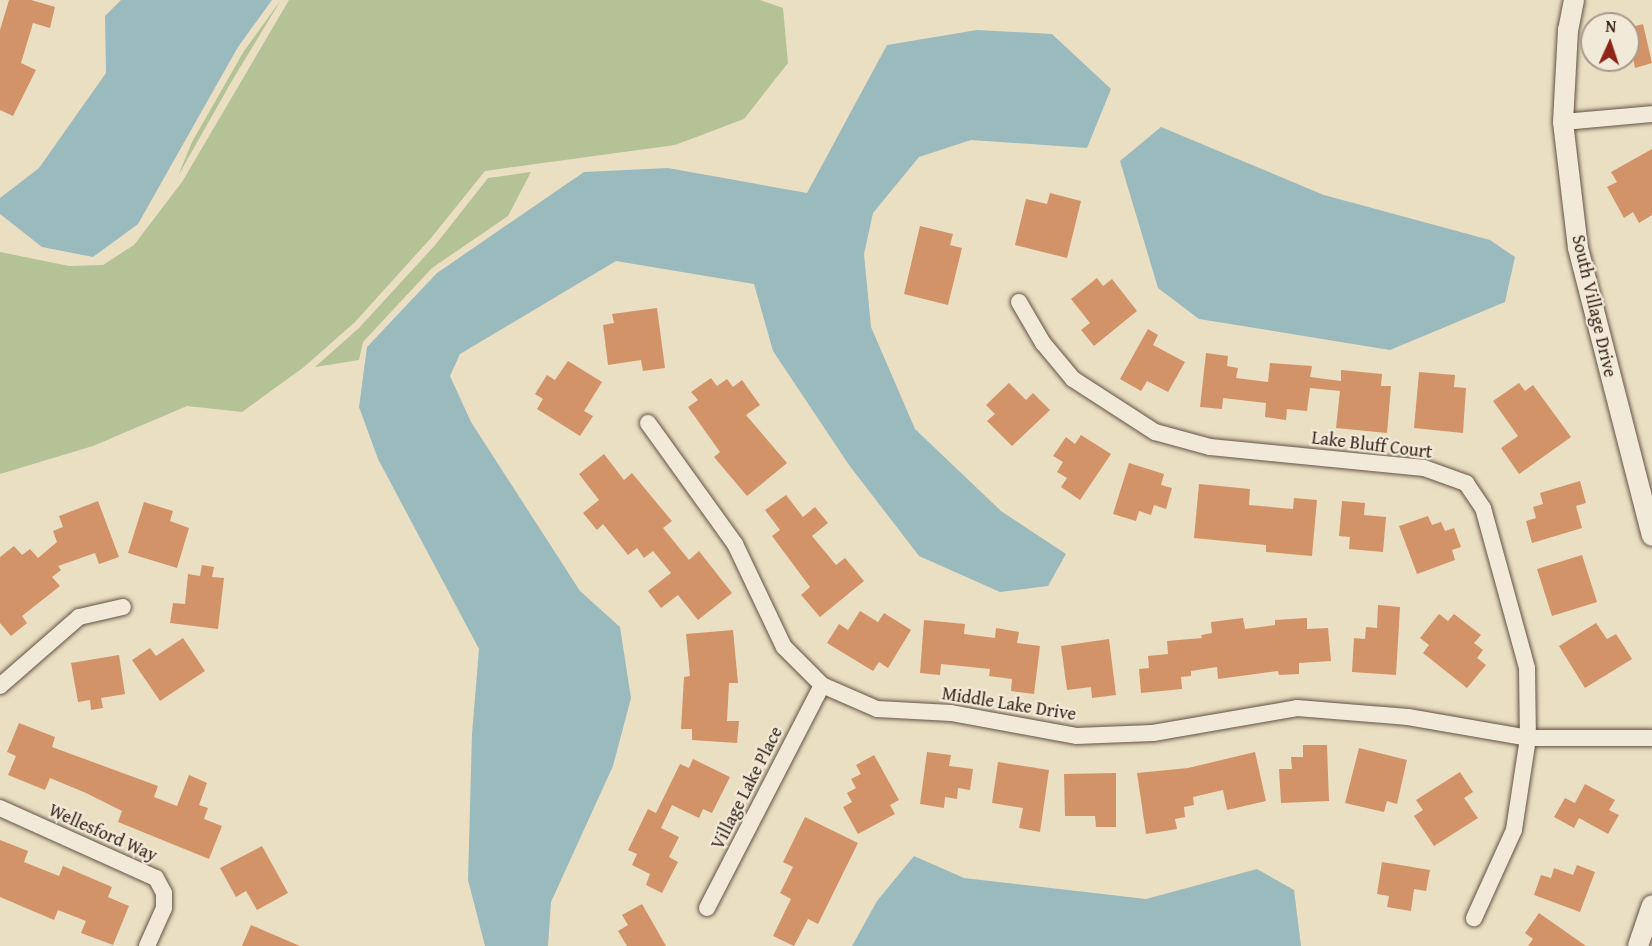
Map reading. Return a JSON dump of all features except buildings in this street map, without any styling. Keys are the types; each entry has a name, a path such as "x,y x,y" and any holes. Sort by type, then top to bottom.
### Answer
{"street":[{"name":"South Village Drive","path":"1574,0 1568,30 1563,122 1578,248 1652,536"},
{"path":"1563,122 1652,114"},
{"name":"Lake Bluff Court","path":"1019,302 1043,343 1073,379 1155,432 1210,447 1424,468 1466,483 1483,508 1527,668 1528,738 1514,830 1474,918"},
{"name":"Middle Lake Drive","path":"648,423 735,544 784,647 822,685 877,709 951,713 1076,736 1153,734 1297,708 1408,717 1528,738 1652,738"},
{"path":"0,686 79,617 123,607"},
{"name":"Village Lake Place","path":"707,908 822,685"},
{"name":"Wellesford Way","path":"0,808 156,878 164,894 164,908 147,946"},
{"path":"1638,946 1652,905"}],"green space":[{"path":"281,0 178,176 192,142 244,51"},
{"path":"289,0 760,0 783,8 788,63 744,119 675,145 485,171 431,238 355,322 304,367 242,412 187,406 93,446 0,474 0,252 69,266 103,265 134,245 182,182"},
{"path":"531,172 508,216 432,268 363,342 359,360 315,367 359,328 436,244 488,178"}],"water":[{"path":"121,0 272,0 238,47 138,224 93,257 42,247 0,214 0,198 39,168 106,73 105,16"},
{"path":"977,30 1052,34 1111,89 1087,148 971,140 919,157 873,213 864,254 871,327 915,429 1001,511 1066,554 1048,586 1000,592 919,556 849,465 773,351 754,284 616,261 460,354 450,376 471,422 580,591 620,627 631,698 613,766 551,902 548,946 485,946 468,880 472,734 479,649 378,459 359,407 367,347 437,273 584,172 668,168 807,193 887,45"},
{"path":"1161,127 1324,195 1490,240 1515,257 1505,302 1390,350 1199,319 1158,288 1120,161"},
{"path":"914,856 964,878 1146,899 1257,869 1294,890 1301,946 852,946 877,901"}]}
